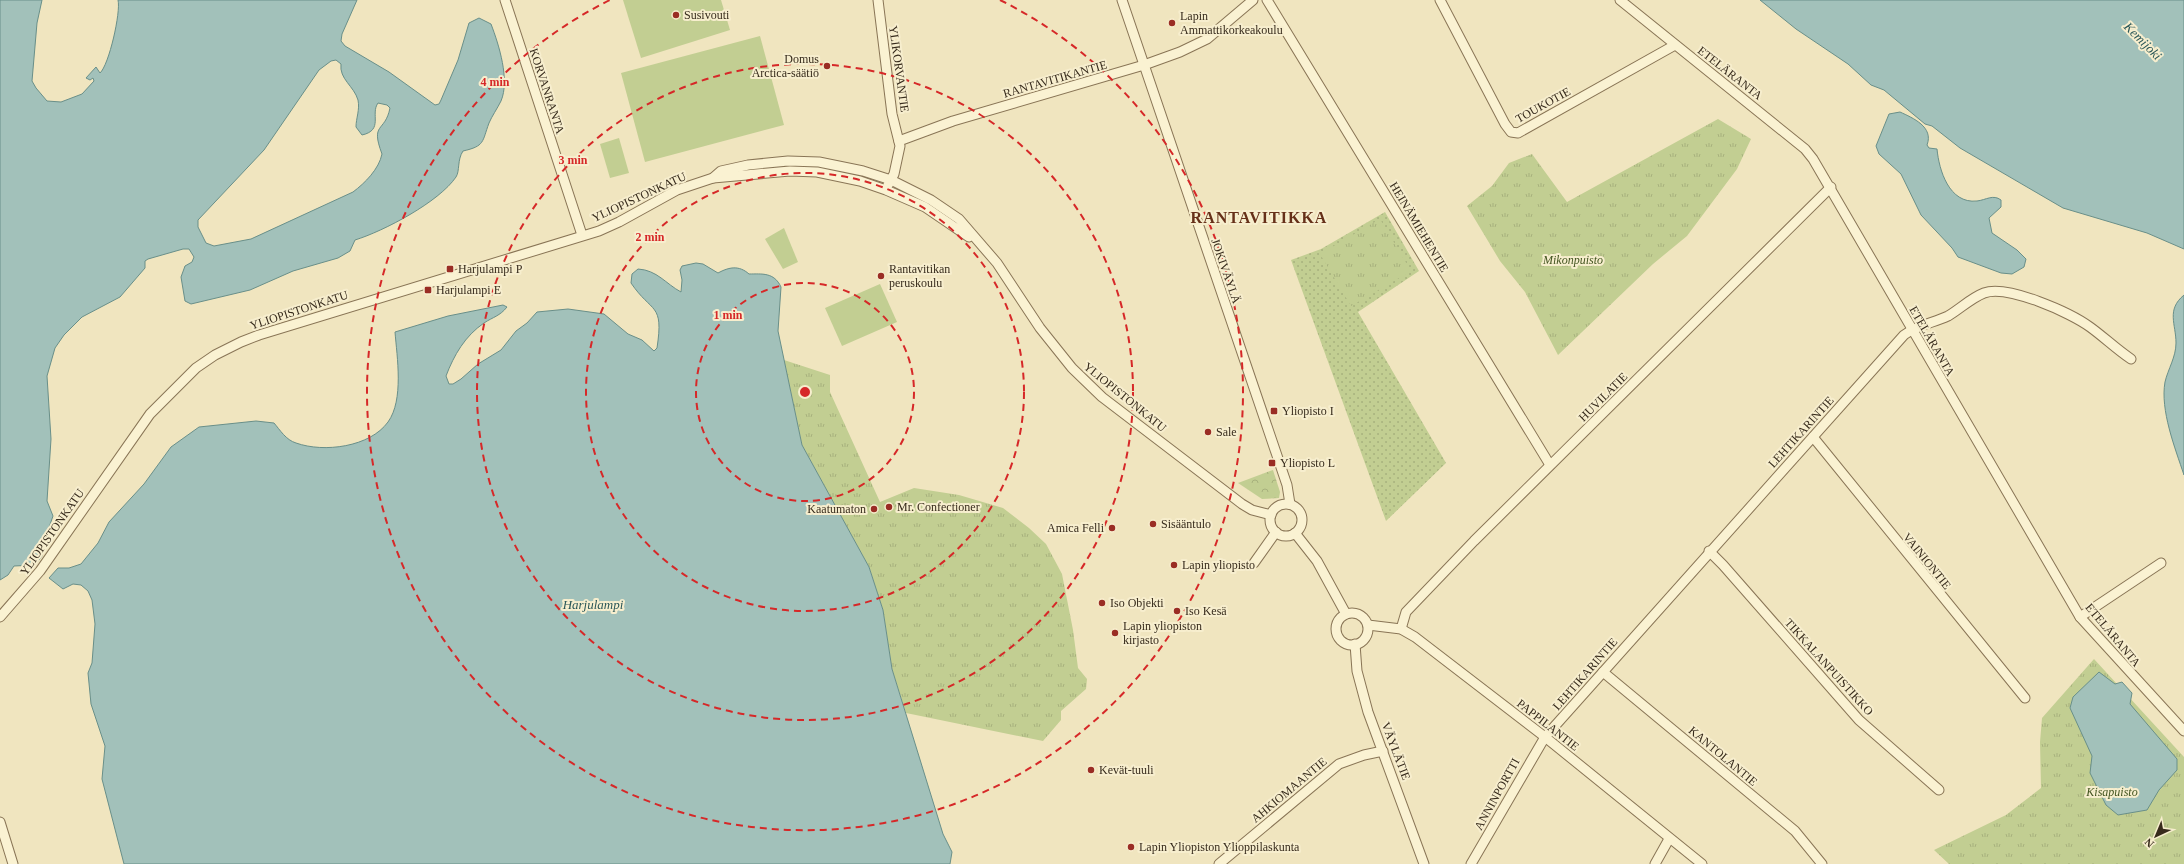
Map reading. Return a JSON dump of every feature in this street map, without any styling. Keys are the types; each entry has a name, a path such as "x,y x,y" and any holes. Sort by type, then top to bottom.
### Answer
{"street":[{"name":"KORVANRANTA","path":"505,0 582,234"},
{"name":"YLIKORVANTIE","path":"878,0 892,114 900,141"},
{"name":"JOKIVÄYLÄ","path":"1122,0 1287,485 1290,504"},
{"name":"RANTAVITIKANTIE","path":"900,141 953,121 1144,65 1180,52 1206,39 1253,0"},
{"name":"HEINÄMIEHENTIE","path":"1268,0 1550,466"},
{"name":"TOUKOTIE","path":"1440,0 1505,124 1511,132 1518,133 1675,45"},
{"name":"ETELÄRANTA","path":"1620,0 1805,149 1831,187 1911,329 2080,617 2184,731"},
{"path":"886,190 900,155 900,141"},
{"name":"YLIOPISTONKATU","path":"713,178 721,171 741,167 788,161 819,162 862,171 890,180 931,200 959,219 1004,272 1056,350 1087,383 1242,504 1252,510 1271,515"},
{"name":"YLIOPISTONKATU","path":"0,617 40,571 150,414 196,368 235,344 259,335 619,222 677,190 713,178 790,170 817,172 860,181 886,190 925,207 980,245"},
{"name":"HUVILATIE","path":"1401,629 1406,612 1550,466 1831,187"},
{"name":"LEHTIKARINTIE","path":"1545,736 1709,551 1911,329 1948,316 1985,292 2001,291 2040,301 2089,326 2114,348 2131,359"},
{"name":"VAINIONTIE","path":"1813,437 1911,560 2025,698"},
{"path":"1290,504 1295,506 1301,515 1301,525 1295,533 1285,536 1276,532 1270,524 1271,515 1276,507 1290,504"},
{"path":"1254,563 1276,532"},
{"path":"1295,533 1317,561 1346,614"},
{"name":"TIKKALANPUISTIKKO","path":"1709,551 1859,720 1939,790"},
{"path":"2080,617 2162,563"},
{"path":"1357,613 1366,620 1368,625 1368,631 1364,640 1355,644 1345,643 1338,635 1337,625 1346,614 1357,613"},
{"name":"PAPPILANTIE","path":"1368,625 1401,629 1414,636 1545,736 1669,839 1702,864"},
{"name":"VÄYLÄTIE","path":"1355,644 1356,667 1368,712 1424,864"},
{"name":"KANTOLANTIE","path":"1603,672 1795,831 1822,864"},
{"name":"ANNINPORTTI","path":"1471,864 1545,736"},
{"name":"AHKIOMAANTIE","path":"1219,864 1336,766 1364,755 1383,751"},
{"path":"0,822 13,864"},
{"path":"1655,864 1669,839"}],"green space":[{"name":"Susivouti","path":"623,0 721,0 730,30 641,58"},
{"path":"760,36 784,125 645,162 621,73"},
{"name":"Mikonpuisto","path":"1718,119 1751,139 1737,169 1687,236 1653,264 1558,355 1525,292 1500,261 1467,206 1492,186 1509,163 1532,154 1567,202"},
{"path":"619,138 629,173 610,178 600,144"},
{"path":"1385,212 1419,271 1358,312 1446,463 1386,521 1291,260 1321,249"},
{"path":"1380,219 1411,271 1351,306 1320,254"},
{"path":"784,228 798,262 783,269 765,239"},
{"path":"880,284 897,322 842,346 825,308"},
{"path":"784,360 830,375 830,392 880,502 914,488 959,495 1003,508 1029,528 1046,544 1062,574 1073,630 1078,668 1087,679 1086,689 1061,711 1061,720 1043,741 906,713 892,669 883,610 869,567 802,445"},
{"path":"1273,470 1280,492 1279,498 1262,499 1238,483"},
{"name":"Kisapuisto","path":"2094,659 2184,757 2184,864 1949,864 1934,850 2006,815 2041,788 2040,742 2042,718"}],"water":[{"path":"0,0 42,0 37,23 32,81 47,101 61,102 82,94 94,81 93,78 90,80 86,78 96,67 100,73 103,68 114,38 118,15 118,0 357,0 342,34 341,41 345,46 389,72 435,105 439,104 458,60 469,23 479,18 491,24 500,52 504,73 501,101 490,120 482,142 475,147 463,151 456,177 448,187 424,206 381,230 355,240 350,251 338,258 293,271 250,290 191,304 185,301 181,277 185,266 192,262 194,257 189,249 183,249 148,259 145,261 145,268 120,297 82,317 64,335 55,348 47,376 51,439 47,501 53,516 47,533 38,549 42,556 35,565 14,566 8,575 0,580","holes":["336,60 341,64 342,74 358,100 359,107 356,127 362,135 369,133 375,126 375,112 378,103 387,105 390,108 388,116 378,132 377,137 382,154 375,170 367,180 353,192 251,239 214,246 206,243 198,227 198,220 264,150 319,70 331,61"]},
{"name":"Kemijoki","path":"1760,0 2184,0 2184,249 2147,233 2063,208 1960,148 1932,126 1925,124 1884,90 1871,85 1848,64 1796,29"},
{"path":"1900,112 1916,120 1925,128 1928,133 1927,145 1929,148 1937,149 1940,166 1947,184 1959,197 1977,201 1992,197 2001,200 2001,207 1989,218 1992,233 2017,250 2026,259 2024,267 2012,274 2001,273 1958,257 1952,248 1921,215 1901,174 1879,154 1876,146 1889,114"},
{"name":"Harjulampi","path":"696,263 703,264 718,273 726,269 738,268 749,274 771,276 781,287 778,331 802,445 869,567 883,610 892,669 943,834 952,852 950,864 124,864 102,779 105,746 91,704 88,673 92,663 95,624 92,600 88,591 81,585 73,584 63,589 49,578 58,568 69,568 81,564 98,543 109,522 144,484 171,447 199,427 256,421 274,423 289,440 307,446 346,446 370,437 388,422 393,413 396,402 398,390 398,366 395,332 448,316 503,305 507,307 477,328 461,346 446,376 449,384 453,384 461,379 478,364 501,350 516,331 527,323 537,312 568,309 604,314 628,334 642,340 654,351 657,348 659,333 657,315 631,283 632,274 638,269 651,272 681,292 682,280 680,270 682,266"},
{"path":"2184,295 2184,475 2166,417 2164,393 2165,382 2176,348 2173,318 2175,306"},
{"path":"2099,672 2115,684 2122,682 2132,693 2130,704 2177,759 2177,770 2159,790 2147,810 2118,815 2106,805 2090,773 2092,756 2070,708 2073,697"}],"place":[{"name":"Susivouti","path":"676,15"},
{"name":"Lapin Ammattikorkeakoulu","path":"1172,23"},
{"name":"Domus Arctica-säätiö","path":"827,66"},
{"name":"Harjulampi P","path":"450,269"},
{"name":"Rantavitikan peruskoulu","path":"881,276"},
{"name":"Harjulampi E","path":"428,290"},
{"name":"Yliopisto I","path":"1274,411"},
{"name":"Sale","path":"1208,432"},
{"name":"Yliopisto L","path":"1272,463"},
{"name":"Mr. Confectioner","path":"889,507"},
{"name":"Kaatumaton","path":"874,509"},
{"name":"Sisääntulo","path":"1153,524"},
{"name":"Amica Felli","path":"1112,528"},
{"name":"Lapin yliopisto","path":"1174,565"},
{"name":"Iso Objekti","path":"1102,603"},
{"name":"Iso Kesä","path":"1177,611"},
{"name":"Lapin yliopiston kirjasto","path":"1115,633"},
{"name":"Kevät-tuuli","path":"1091,770"},
{"name":"Lapin Yliopiston Ylioppilaskunta","path":"1131,847"}],"district":[{"name":"RANTAVITIKKA","path":"1259,217"}]}
